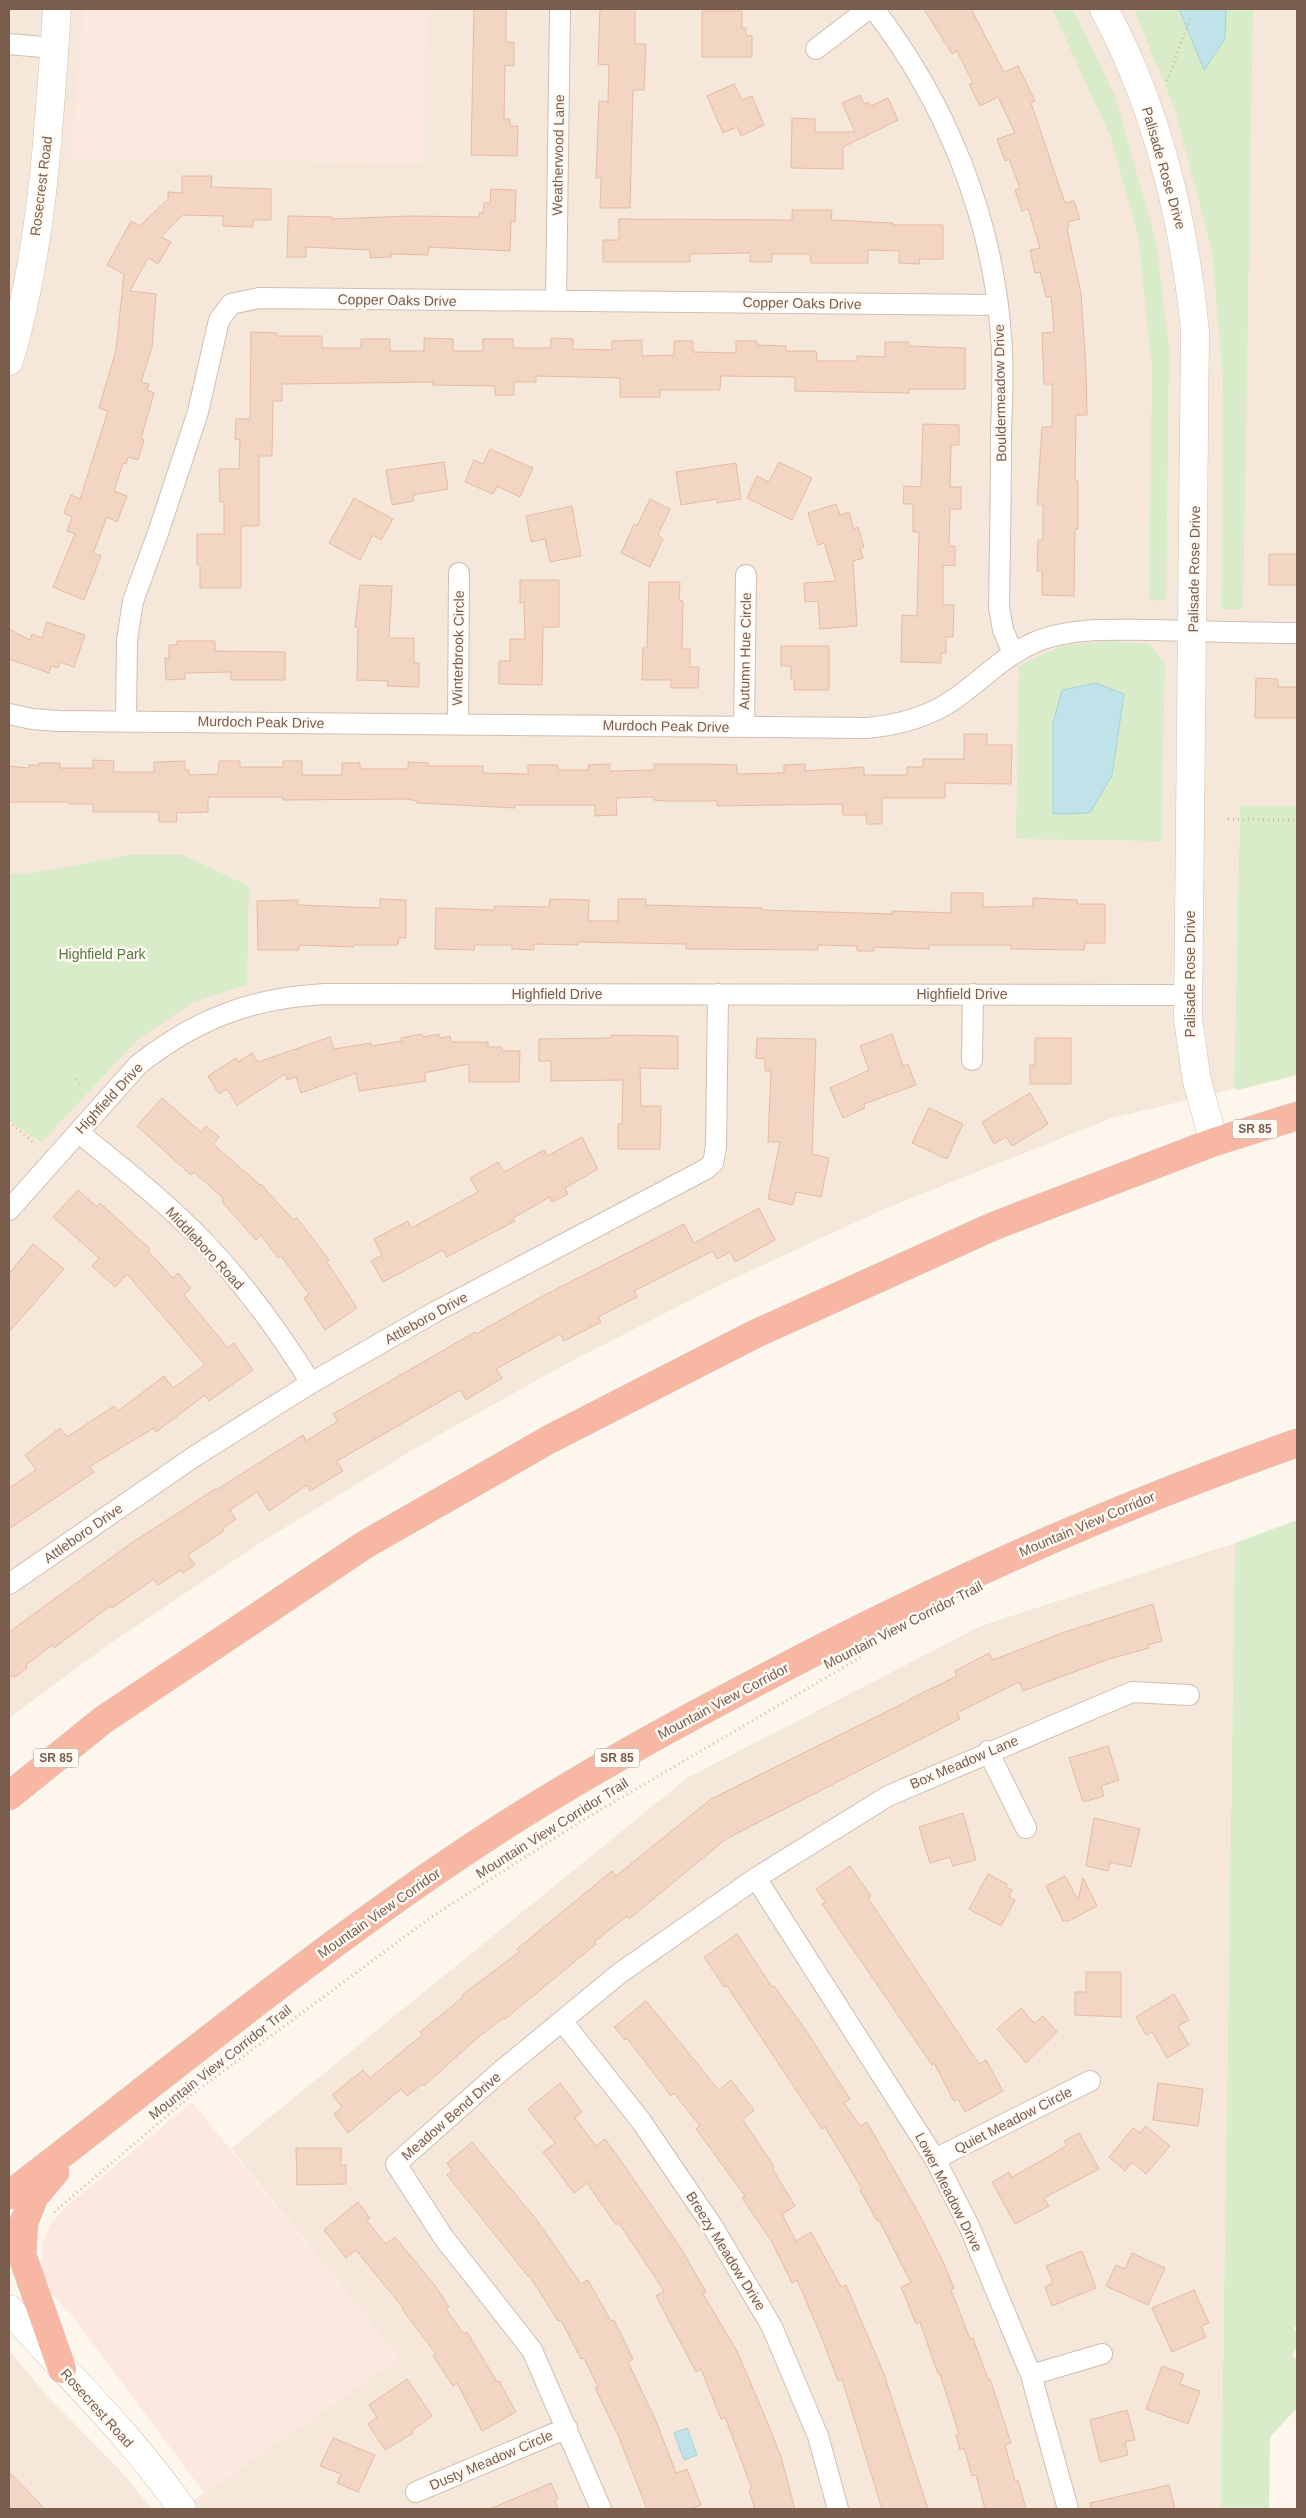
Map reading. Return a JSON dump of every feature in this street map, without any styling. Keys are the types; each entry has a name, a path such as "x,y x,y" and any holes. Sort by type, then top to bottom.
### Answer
{"highway":[{"name":"SR 85","path":"9,1796 102,1720 366,1544 550,1439 755,1334 985,1230 1214,1142 1297,1116"},
{"name":"Mountain View Corridor","path":"9,2196 354,1928 504,1826 623,1754 748,1686 937,1590 1200,1476 1297,1443"},
{"path":"62,2369 24,2263 24,2222 34,2197 80,2141"}],"street":[{"name":"Rosecrest Road","path":"9,361 31,264 42,192 57,9"},
{"name":"Weatherwood Lane","path":"556,301 560,9"},
{"path":"816,49 868,9"},
{"name":"Bouldermeadow Drive","path":"874,9 916,70 936,105 954,144 983,225 992,265 998,305 1002,355 999,607 1003,630 1013,653"},
{"name":"Palisade Rose Drive","path":"1104,9 1132,65 1155,127 1174,196 1190,285 1196,371 1188,995 1192,1061 1214,1142"},
{"path":"9,44 54,48"},
{"name":"Copper Oaks Drive","path":"126,721 126,640 133,601 198,412 217,327 226,308 238,301 259,298 998,305"},
{"name":"Winterbrook Circle","path":"458,724 459,572"},
{"name":"Autumn Hue Circle","path":"744,727 746,575"},
{"name":"Murdoch Peak Drive","path":"9,714 46,720 867,728 921,717 954,700 994,666 1013,653 1041,640 1074,632 1193,631 1297,633"},
{"name":"Highfield Drive","path":"9,1210 138,1065 160,1048 210,1019 265,1000 325,994 1188,995"},
{"name":"Attleboro Drive","path":"9,1584 187,1462 311,1383 435,1312 562,1243 689,1179 713,1163 716,1137 718,994"},
{"path":"972,1060 973,994"},
{"name":"Middleboro Road","path":"78,1132 156,1197 204,1243 264,1313 311,1383"},
{"name":"Box Meadow Lane","path":"756,1878 888,1796 988,1751 1132,1692 1189,1695"},
{"path":"988,1751 1026,1828"},
{"name":"Meadow Bend Drive","path":"601,2509 532,2350 444,2238 396,2164 620,1973 756,1878"},
{"name":"Lower Meadow Drive","path":"756,1878 935,2159 969,2226 1031,2375 1068,2509"},
{"name":"Breezy Meadow Drive","path":"562,2021 647,2129 713,2227 772,2327 818,2436 838,2509"},
{"name":"Quiet Meadow Circle","path":"935,2159 1090,2081"},
{"name":"Rosecrest Road","path":"9,2309 128,2441 168,2488 182,2509"},
{"path":"1031,2375 1102,2354"},
{"name":"Dusty Meadow Circle","path":"416,2492 567,2428"}],"path":[{"path":"1167,81 1190,19"},
{"path":"1228,819 1297,820"},
{"path":"76,1079 82,1086"},
{"path":"9,1121 33,1142"},
{"name":"Mountain View Corridor Trail","path":"52,2214 194,2093 430,1918 580,1822 865,1654"}],"shaded area":[{"path":"9,9 1297,9 1297,806 1240,806 1234,1089 1112,1118 882,1210 722,1284 564,1365 416,1448 260,1543 108,1645 9,1718"},
{"path":"84,9 426,9 424,163 70,159"},
{"path":"1235,1543 1221,2509 181,2509 399,2358 231,2149 687,1778 981,1626"},
{"path":"192,2102 399,2358 204,2493 71,2314 51,2292 43,2273 42,2256 43,2241 49,2226 67,2206"},
{"path":"9,2350 47,2396 120,2470 152,2509 9,2509"}],"green space":[{"path":"1052,9 1073,9 1115,96 1156,241 1169,348 1166,600 1149,601 1152,368 1138,235 1111,138"},
{"path":"1134,9 1253,9 1243,609 1222,609 1223,376 1212,251 1175,110"},
{"path":"1106,641 1149,644 1165,664 1161,841 1016,839 1019,665 1062,646"},
{"path":"1240,806 1297,806 1297,1075 1237,1090 1234,1087"},
{"name":"Highfield Park","path":"131,855 183,855 249,886 247,984 192,1003 138,1039 41,1143 9,1120 9,873 27,874"},
{"path":"1297,1520 1297,2325 1294,2328 1297,2332 1297,2348 1292,2355 1297,2360 1297,2408 1270,2437 1269,2509 1221,2509 1235,1543"}],"water":[{"path":"1179,9 1226,9 1225,39 1204,70"},
{"path":"1096,683 1124,694 1112,775 1090,813 1053,814 1053,723 1062,690"},
{"path":"687,2428 697,2455 684,2460 674,2433"}],"building":[{"path":"474,9 506,9 506,42 514,42 514,66 505,65 504,119 510,119 510,126 518,126 517,156 471,155"},
{"path":"600,9 635,9 635,44 646,44 644,90 633,90 630,208 600,208 601,178 596,178 599,101 608,102 609,65 598,64"},
{"path":"924,9 971,9 1004,72 1018,66 1035,101 1031,103 1065,203 1074,201 1080,219 1068,222 1069,227 1067,228 1081,294 1087,415 1076,415 1075,481 1078,481 1078,529 1075,529 1074,596 1042,595 1042,571 1037,571 1038,540 1043,540 1043,504 1037,504 1042,427 1052,427 1052,384 1044,384 1042,333 1054,332 1051,296 1046,297 1040,272 1035,273 1030,250 1040,248 1028,209 1022,211 1015,190 1020,188 1009,159 1005,161 997,139 1015,133 998,97 980,106 969,84 973,83 957,51 952,54"},
{"path":"702,11 742,11 742,28 746,28 746,35 752,36 752,57 702,57"},
{"path":"734,84 742,100 752,96 764,125 741,136 737,127 723,133 707,96"},
{"path":"860,95 864,104 869,102 871,106 888,98 898,120 843,147 843,169 791,168 792,118 815,119 815,132 855,132 842,103"},
{"path":"182,176 212,176 211,187 271,189 271,220 253,220 253,227 223,226 223,216 183,215 161,237 171,242 158,264 148,258 130,291 156,294 152,347 141,382 149,384 147,390 154,393 141,439 144,440 138,460 128,457 126,464 123,463 114,491 127,496 117,522 107,517 93,553 101,556 84,600 53,587 75,534 67,531 72,517 64,513 71,495 80,499 108,411 99,408 116,350 124,274 107,265 131,221 140,226 168,199 168,192 182,193"},
{"path":"491,189 516,190 515,222 511,222 510,251 429,247 428,255 391,254 391,257 370,258 370,250 306,247 306,257 287,257 288,216 332,217 331,219 411,216 479,217 479,213 483,213 484,203 490,203"},
{"path":"792,210 832,210 831,220 893,223 892,225 943,225 943,259 919,259 920,264 899,263 899,251 868,250 868,263 811,263 810,254 772,254 772,262 750,262 750,253 690,254 690,262 603,262 603,240 619,240 619,219 792,220"},
{"path":"251,332 277,333 277,336 322,336 322,348 361,348 361,339 390,339 390,351 424,351 424,338 453,339 453,351 483,351 483,339 513,339 513,348 551,348 551,338 573,339 573,349 612,350 612,341 642,340 642,356 674,355 674,341 693,341 693,352 736,353 736,341 757,341 757,345 786,346 786,351 816,351 817,361 857,361 857,356 885,357 885,342 909,342 909,346 965,348 965,389 909,389 909,393 795,391 795,377 721,376 720,390 660,390 660,397 620,397 620,378 536,376 536,382 514,382 514,395 495,395 495,386 433,385 433,382 282,384 282,401 273,401 272,456 259,456 259,526 241,526 241,588 200,588 200,565 197,565 197,534 224,534 224,502 220,502 219,469 239,469 240,440 235,439 236,419 250,419"},
{"path":"923,424 959,425 959,445 951,445 950,487 961,487 961,509 950,509 949,546 955,546 955,566 943,565 943,605 954,605 953,637 946,637 946,653 941,653 941,663 901,662 902,615 917,616 919,532 913,532 913,504 903,504 904,486 921,487"},
{"path":"490,449 533,468 520,497 497,486 493,494 465,482 474,460 483,464"},
{"path":"444,462 448,489 413,495 414,501 392,505 386,470"},
{"path":"779,462 812,478 792,520 747,498 757,476 769,482"},
{"path":"736,463 741,499 717,503 717,499 681,505 676,472"},
{"path":"354,498 393,519 381,540 373,535 360,560 329,543"},
{"path":"650,499 670,509 658,534 663,539 650,567 621,553 634,524 637,526"},
{"path":"836,504 840,515 849,512 854,529 858,527 864,547 860,549 863,558 853,561 857,626 820,629 818,601 805,602 804,583 836,581 824,543 818,545 808,513"},
{"path":"572,506 581,556 550,562 545,539 531,542 526,516"},
{"path":"1269,554 1297,554 1297,585 1269,585"},
{"path":"520,580 559,580 559,627 543,627 542,685 499,684 499,661 510,661 510,639 525,639 524,602 520,603"},
{"path":"649,582 680,582 679,600 683,601 682,649 690,649 690,667 699,667 698,688 671,688 671,680 642,680 643,648 647,648"},
{"path":"360,585 392,586 389,638 414,638 414,663 419,663 419,687 387,686 388,681 357,680 358,627 355,627"},
{"path":"47,622 85,635 74,667 60,662 58,668 51,666 49,673 9,659 9,629 30,640 32,634 42,638"},
{"path":"177,641 215,641 215,651 285,652 285,680 231,680 231,672 185,673 185,679 166,680 165,658 169,658 169,645 177,645"},
{"path":"781,646 829,646 829,690 794,690 794,680 791,680 791,666 781,666"},
{"path":"1256,678 1278,679 1278,687 1297,687 1297,718 1255,718"},
{"path":"964,734 987,734 987,745 1012,745 1011,784 945,783 945,798 882,798 882,824 867,824 866,815 843,815 842,804 717,806 717,801 664,801 654,800 654,797 616,798 617,815 595,816 595,805 515,805 515,808 417,803 417,801 407,799 283,800 283,797 208,797 208,812 176,813 177,822 159,822 159,812 93,812 93,804 9,802 9,766 29,768 29,765 39,765 39,763 60,763 60,768 93,768 93,760 114,761 113,772 154,772 154,762 185,761 185,770 189,770 189,775 218,774 219,761 240,761 240,767 283,767 283,761 302,761 302,775 342,775 342,763 360,763 360,769 408,769 408,762 428,763 428,766 483,766 483,773 528,774 528,765 558,765 558,770 589,770 588,765 610,764 610,771 654,770 654,764 703,764 737,765 737,774 784,773 784,765 805,764 805,771 864,767 864,775 907,775 907,767 923,767 923,759 964,759"},
{"path":"951,893 983,893 983,907 1033,906 1033,898 1077,900 1077,904 1105,904 1105,943 1085,943 1084,950 1011,949 1011,945 929,945 929,949 874,947 874,951 857,951 857,946 818,945 818,950 686,949 686,944 578,942 578,945 534,944 534,950 512,949 512,945 475,945 474,950 435,949 436,908 494,910 494,906 549,907 550,899 589,900 588,921 618,921 618,899 646,899 646,905 762,908 762,910 892,914 892,911 951,913"},
{"path":"380,899 406,900 406,938 399,938 398,945 354,945 354,947 299,945 299,950 258,950 257,901 298,900 298,905 380,908"},
{"path":"422,1034 423,1037 439,1034 440,1038 450,1036 451,1042 488,1042 488,1047 502,1047 502,1051 520,1051 519,1082 469,1082 469,1064 424,1073 426,1081 359,1091 356,1073 301,1093 296,1077 287,1080 285,1074 237,1105 227,1089 219,1094 208,1076 236,1058 238,1062 252,1053 258,1062 330,1037 334,1049 371,1043 371,1046 402,1041 401,1038"},
{"path":"892,1034 903,1066 908,1064 916,1085 864,1104 865,1108 843,1118 830,1088 869,1070 860,1046"},
{"path":"611,1035 678,1036 678,1069 640,1068 641,1106 661,1106 660,1149 618,1149 618,1124 622,1124 623,1080 551,1081 551,1061 539,1061 539,1039 611,1038"},
{"path":"757,1038 816,1039 812,1154 829,1158 821,1197 796,1192 793,1205 768,1199 780,1142 768,1142 771,1071 765,1071 765,1059 756,1058"},
{"path":"1035,1038 1071,1038 1071,1084 1030,1084 1030,1065 1035,1065"},
{"path":"1030,1093 1048,1124 1012,1146 1006,1137 994,1144 982,1122"},
{"path":"162,1098 201,1132 206,1126 219,1137 213,1144 261,1184 293,1220 297,1218 329,1260 327,1262 357,1308 325,1330 304,1298 309,1294 281,1256 278,1258 261,1235 256,1240 222,1202 224,1199 194,1172 191,1175 137,1126"},
{"path":"929,1108 963,1124 947,1159 912,1143"},
{"path":"582,1137 598,1169 565,1188 568,1194 552,1202 550,1197 513,1218 515,1221 447,1257 443,1250 383,1282 371,1261 382,1255 374,1239 408,1221 411,1228 478,1192 470,1178 498,1162 504,1172 544,1150 547,1156"},
{"path":"78,1190 97,1207 100,1203 150,1249 148,1251 173,1278 178,1273 191,1288 184,1295 228,1348 234,1343 253,1370 209,1401 205,1395 156,1432 154,1428 89,1467 94,1472 9,1529 9,1488 36,1470 25,1455 60,1428 67,1437 114,1406 118,1411 164,1376 173,1388 205,1365 127,1274 115,1287 92,1266 99,1258 53,1217"},
{"path":"759,1208 775,1240 735,1262 730,1252 717,1259 713,1251 634,1291 637,1297 598,1317 601,1322 564,1341 560,1334 496,1369 502,1378 466,1400 460,1390 337,1461 343,1471 310,1491 307,1485 269,1511 257,1492 230,1510 236,1519 223,1528 224,1531 188,1555 195,1565 183,1573 181,1570 158,1585 154,1579 112,1608 110,1606 54,1648 52,1645 26,1665 27,1668 15,1677 13,1675 9,1678 9,1632 130,1544 215,1489 303,1435 306,1441 338,1421 333,1414 475,1332 476,1334 541,1297 684,1224 694,1243"},
{"path":"33,1244 64,1269 9,1332 9,1274"},
{"path":"1153,1604 1162,1641 1148,1645 1149,1648 1109,1659 1023,1691 1019,1682 957,1713 960,1719 726,1839 629,1919 627,1916 594,1942 596,1944 504,2020 503,2018 475,2040 424,2086 422,2084 407,2096 401,2089 348,2133 334,2114 342,2107 332,2095 363,2070 370,2078 422,2035 420,2032 463,1997 462,1995 519,1952 517,1949 612,1871 616,1876 711,1799 957,1676 955,1671 989,1653 993,1660 1062,1633"},
{"path":"1108,1746 1119,1780 1101,1786 1104,1796 1083,1802 1069,1758"},
{"path":"963,1813 976,1860 953,1866 950,1857 930,1863 919,1827"},
{"path":"1094,1818 1140,1829 1131,1867 1110,1862 1108,1871 1086,1866"},
{"path":"850,1866 871,1896 868,1898 979,2064 986,2060 1003,2091 965,2112 958,2099 954,2101 934,2063 932,2065 822,1904 825,1902 816,1889"},
{"path":"988,1874 1007,1884 1006,1887 1012,1890 1009,1897 1015,1900 1001,1926 969,1909"},
{"path":"1065,1876 1078,1900 1083,1878 1097,1906 1069,1921 1063,1921 1046,1886"},
{"path":"737,1934 772,1987 774,1986 805,2029 850,2099 844,2103 860,2126 867,2122 920,2216 944,2264 954,2288 951,2290 970,2339 973,2338 988,2379 990,2379 1011,2443 1005,2445 1015,2481 1018,2480 1026,2509 985,2509 976,2475 972,2476 964,2448 960,2450 956,2435 959,2434 940,2374 938,2374 920,2322 916,2324 901,2287 911,2283 879,2220 877,2221 860,2190 862,2189 825,2127 822,2129 727,1986 724,1987 704,1957"},
{"path":"1086,1972 1121,1972 1121,2017 1075,2015 1075,1992 1086,1992"},
{"path":"1174,1994 1189,2020 1178,2026 1189,2045 1167,2058 1152,2032 1146,2035 1136,2017"},
{"path":"646,2001 719,2090 731,2080 754,2110 743,2120 774,2166 772,2168 795,2206 782,2214 796,2241 811,2232 841,2287 846,2285 884,2374 928,2509 882,2509 842,2379 838,2381 797,2280 792,2283 772,2242 742,2198 745,2196 696,2129 700,2126 674,2093 671,2096 627,2038 625,2040 614,2027"},
{"path":"1021,2008 1034,2023 1043,2016 1057,2032 1026,2063 997,2029"},
{"path":"560,2083 582,2112 575,2118 596,2146 605,2139 682,2250 706,2292 703,2294 737,2351 768,2424 781,2457 795,2509 755,2509 749,2490 752,2489 725,2417 721,2419 701,2369 696,2372 656,2296 664,2291 619,2223 616,2225 587,2183 574,2193 543,2152 555,2143 528,2109"},
{"path":"1158,2083 1203,2089 1198,2126 1153,2120"},
{"path":"1146,2126 1170,2146 1146,2174 1132,2162 1125,2171 1109,2157 1133,2128 1140,2133"},
{"path":"1079,2133 1099,2169 1044,2198 1049,2206 1015,2224 992,2182 1009,2172 1012,2177 1067,2145 1064,2141"},
{"path":"472,2142 536,2219 581,2284 588,2280 611,2321 614,2320 633,2359 628,2362 656,2421 676,2473 687,2469 701,2505 689,2509 647,2509 618,2435 595,2388 598,2387 584,2358 581,2359 561,2320 558,2321 529,2275 447,2175 452,2170 447,2163"},
{"path":"296,2148 341,2148 341,2165 346,2165 346,2184 297,2185"},
{"path":"358,2202 370,2218 367,2221 386,2244 395,2237 436,2287 449,2307 446,2309 464,2334 467,2332 497,2382 499,2381 516,2412 482,2431 457,2383 453,2386 433,2356 436,2354 403,2308 356,2250 346,2258 324,2230"},
{"path":"1082,2251 1096,2288 1052,2306 1045,2287 1053,2283 1046,2266"},
{"path":"1132,2253 1165,2268 1148,2305 1106,2286 1116,2265 1125,2269"},
{"path":"1194,2290 1209,2323 1201,2326 1206,2337 1172,2352 1152,2308"},
{"path":"1162,2366 1184,2374 1180,2384 1200,2391 1188,2424 1146,2409"},
{"path":"407,2379 432,2416 412,2431 413,2433 385,2450 368,2424 377,2417 369,2405"},
{"path":"1127,2410 1135,2440 1125,2442 1128,2455 1100,2462 1090,2420"},
{"path":"333,2438 375,2455 358,2492 337,2483 341,2474 320,2466"},
{"path":"9,2472 26,2489 45,2509 9,2509"},
{"path":"551,2483 558,2499 555,2501 558,2509 490,2509"},
{"path":"1169,2485 1175,2509 1091,2509 1090,2503"}]}
